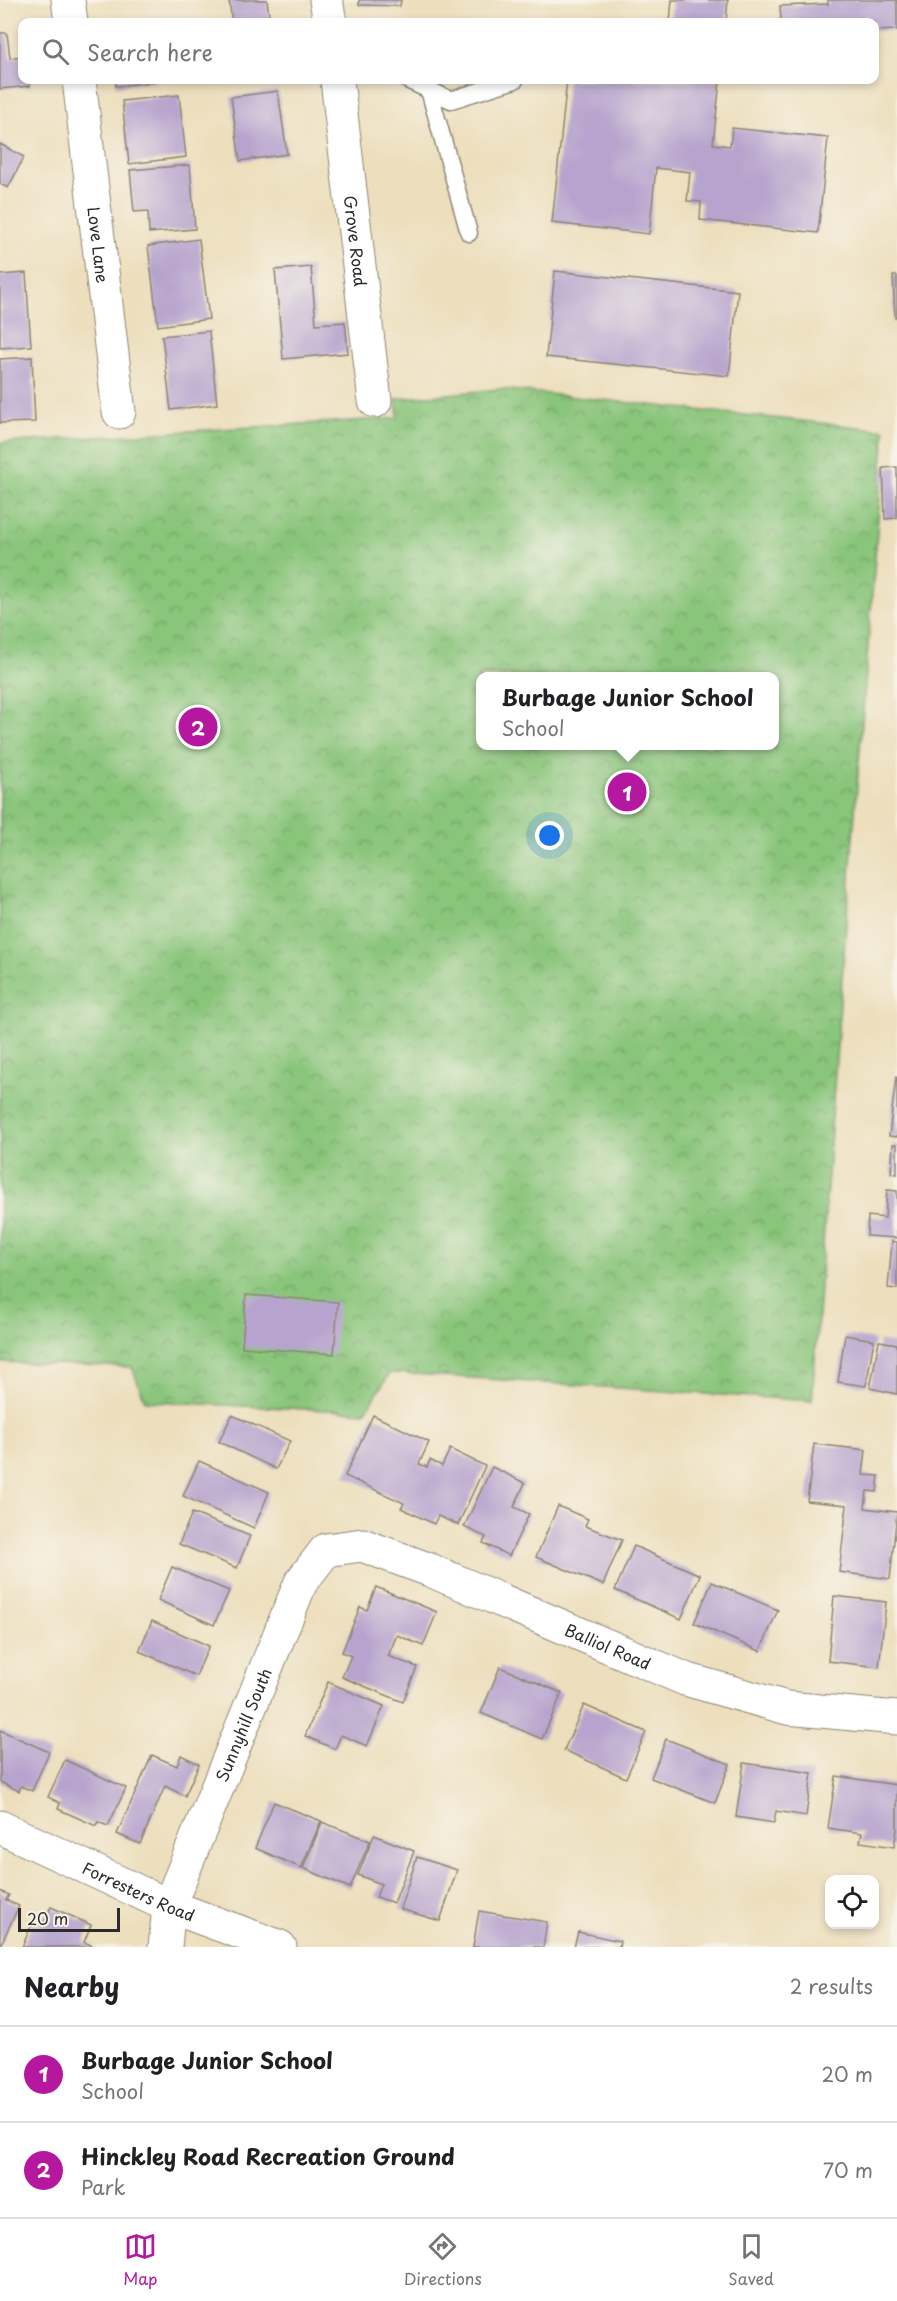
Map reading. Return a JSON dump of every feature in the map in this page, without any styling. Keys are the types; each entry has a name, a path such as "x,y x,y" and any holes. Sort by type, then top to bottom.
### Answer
{"street":[{"path":"68,0 70,18"},
{"path":"326,0 329,18"},
{"name":"Love Lane","path":"79,84 118,412"},
{"name":"Grove Road","path":"337,84 375,401"},
{"name":"Balliol Road","path":"326,1550 362,1545 430,1570 685,1678 787,1708 897,1718"},
{"name":"Sunnyhill South","path":"165,1947 169,1906 302,1582 326,1550"},
{"name":"Forresters Road","path":"0,1827 169,1906 280,1947"}],"lane":[{"path":"416,84 451,100 503,84"},
{"path":"429,90 469,233"}],"green space":[{"path":"501,389 885,430 839,1016 812,1401 390,1373 365,1412 145,1401 132,1367 0,1362 0,443 398,418 396,399"}],"building":[{"path":"229,0 267,0 269,18 231,18"},
{"path":"359,0 401,0 400,6 359,5"},
{"path":"672,0 728,0 726,18 670,18"},
{"path":"828,0 897,0 897,30 879,31 879,18 781,18 780,6 828,4"},
{"path":"0,33 7,33 10,58 18,57 18,84 30,84 30,86 0,89"},
{"path":"567,84 720,84 713,144 730,146 732,128 828,138 818,233 700,220 701,202 687,201 690,172 656,168 649,234 552,223"},
{"path":"278,91 287,154 240,161 231,97"},
{"path":"179,95 186,157 129,164 122,101"},
{"path":"0,144 24,157 8,188 0,184"},
{"path":"190,165 195,229 149,233 148,211 134,212 130,170"},
{"path":"199,239 209,319 158,326 148,246"},
{"path":"311,267 316,324 345,322 348,353 283,359 275,270"},
{"path":"555,271 738,291 729,376 546,357"},
{"path":"26,273 31,346 0,348 0,275"},
{"path":"893,276 897,276 897,317 895,318"},
{"path":"209,331 217,404 171,410 162,336"},
{"path":"32,357 35,422 0,423 0,359"},
{"path":"897,467 897,518 885,519 883,468"},
{"path":"897,1078 897,1137 889,1136"},
{"path":"893,1144 897,1144 897,1174 891,1173"},
{"path":"887,1190 897,1191 897,1238 867,1236 868,1216 885,1218"},
{"path":"892,1241 897,1242 897,1289 888,1288"},
{"path":"246,1295 338,1302 334,1354 242,1347"},
{"path":"845,1335 874,1340 866,1386 838,1382"},
{"path":"879,1341 897,1344 897,1394 870,1388"},
{"path":"232,1415 290,1441 276,1469 219,1442"},
{"path":"373,1415 429,1442 419,1464 427,1467 430,1460 442,1466 450,1449 485,1466 458,1525 438,1516 434,1524 401,1508 404,1503 345,1476"},
{"path":"814,1444 866,1450 863,1475 879,1476 877,1492 867,1491 865,1508 897,1512 890,1579 839,1572 847,1505 807,1501"},
{"path":"199,1461 269,1492 254,1528 183,1496"},
{"path":"492,1467 525,1483 514,1507 529,1514 509,1556 483,1543 486,1537 464,1527"},
{"path":"558,1506 588,1519 585,1526 622,1540 603,1585 536,1557"},
{"path":"192,1513 250,1536 237,1568 179,1544"},
{"path":"634,1546 700,1575 681,1619 615,1590"},
{"path":"172,1567 229,1591 214,1625 158,1600"},
{"path":"712,1582 778,1610 760,1651 694,1623"},
{"path":"376,1587 437,1612 423,1646 397,1635 388,1656 417,1667 403,1702 342,1677 351,1656 342,1652 360,1607 367,1610"},
{"path":"834,1596 886,1602 879,1667 828,1661"},
{"path":"152,1621 209,1646 196,1676 139,1651"},
{"path":"500,1667 562,1693 542,1739 481,1713"},
{"path":"328,1682 384,1706 367,1746 341,1735 335,1749 305,1736"},
{"path":"584,1705 646,1732 626,1778 564,1750"},
{"path":"0,1730 49,1752 32,1791 21,1786 19,1791 0,1782"},
{"path":"666,1739 730,1764 715,1803 651,1778"},
{"path":"152,1755 177,1766 181,1755 199,1764 185,1796 165,1786 140,1844 117,1834"},
{"path":"65,1760 126,1788 108,1826 98,1822 96,1826 58,1809 60,1803 48,1797"},
{"path":"744,1763 812,1773 806,1816 776,1811 774,1823 736,1817"},
{"path":"836,1776 897,1785 897,1829 894,1847 860,1842 862,1833 828,1828"},
{"path":"274,1802 321,1821 301,1868 255,1848"},
{"path":"322,1822 370,1841 350,1888 303,1868"},
{"path":"374,1835 414,1851 394,1903 376,1897 381,1884 358,1875"},
{"path":"417,1857 457,1870 440,1921 400,1909"},
{"path":"0,1891 9,1895 6,1900 19,1906 0,1946"},
{"path":"51,1907 91,1925 84,1942 95,1947 22,1947 33,1922 42,1926"},
{"path":"479,1911 547,1922 543,1947 473,1947"},
{"path":"578,1932 620,1941 619,1947 574,1947"}],"place":[{"name":"Hinckley Road Recreation Ground","path":"198,727"},
{"name":"Burbage Junior School","path":"627,792"}]}
